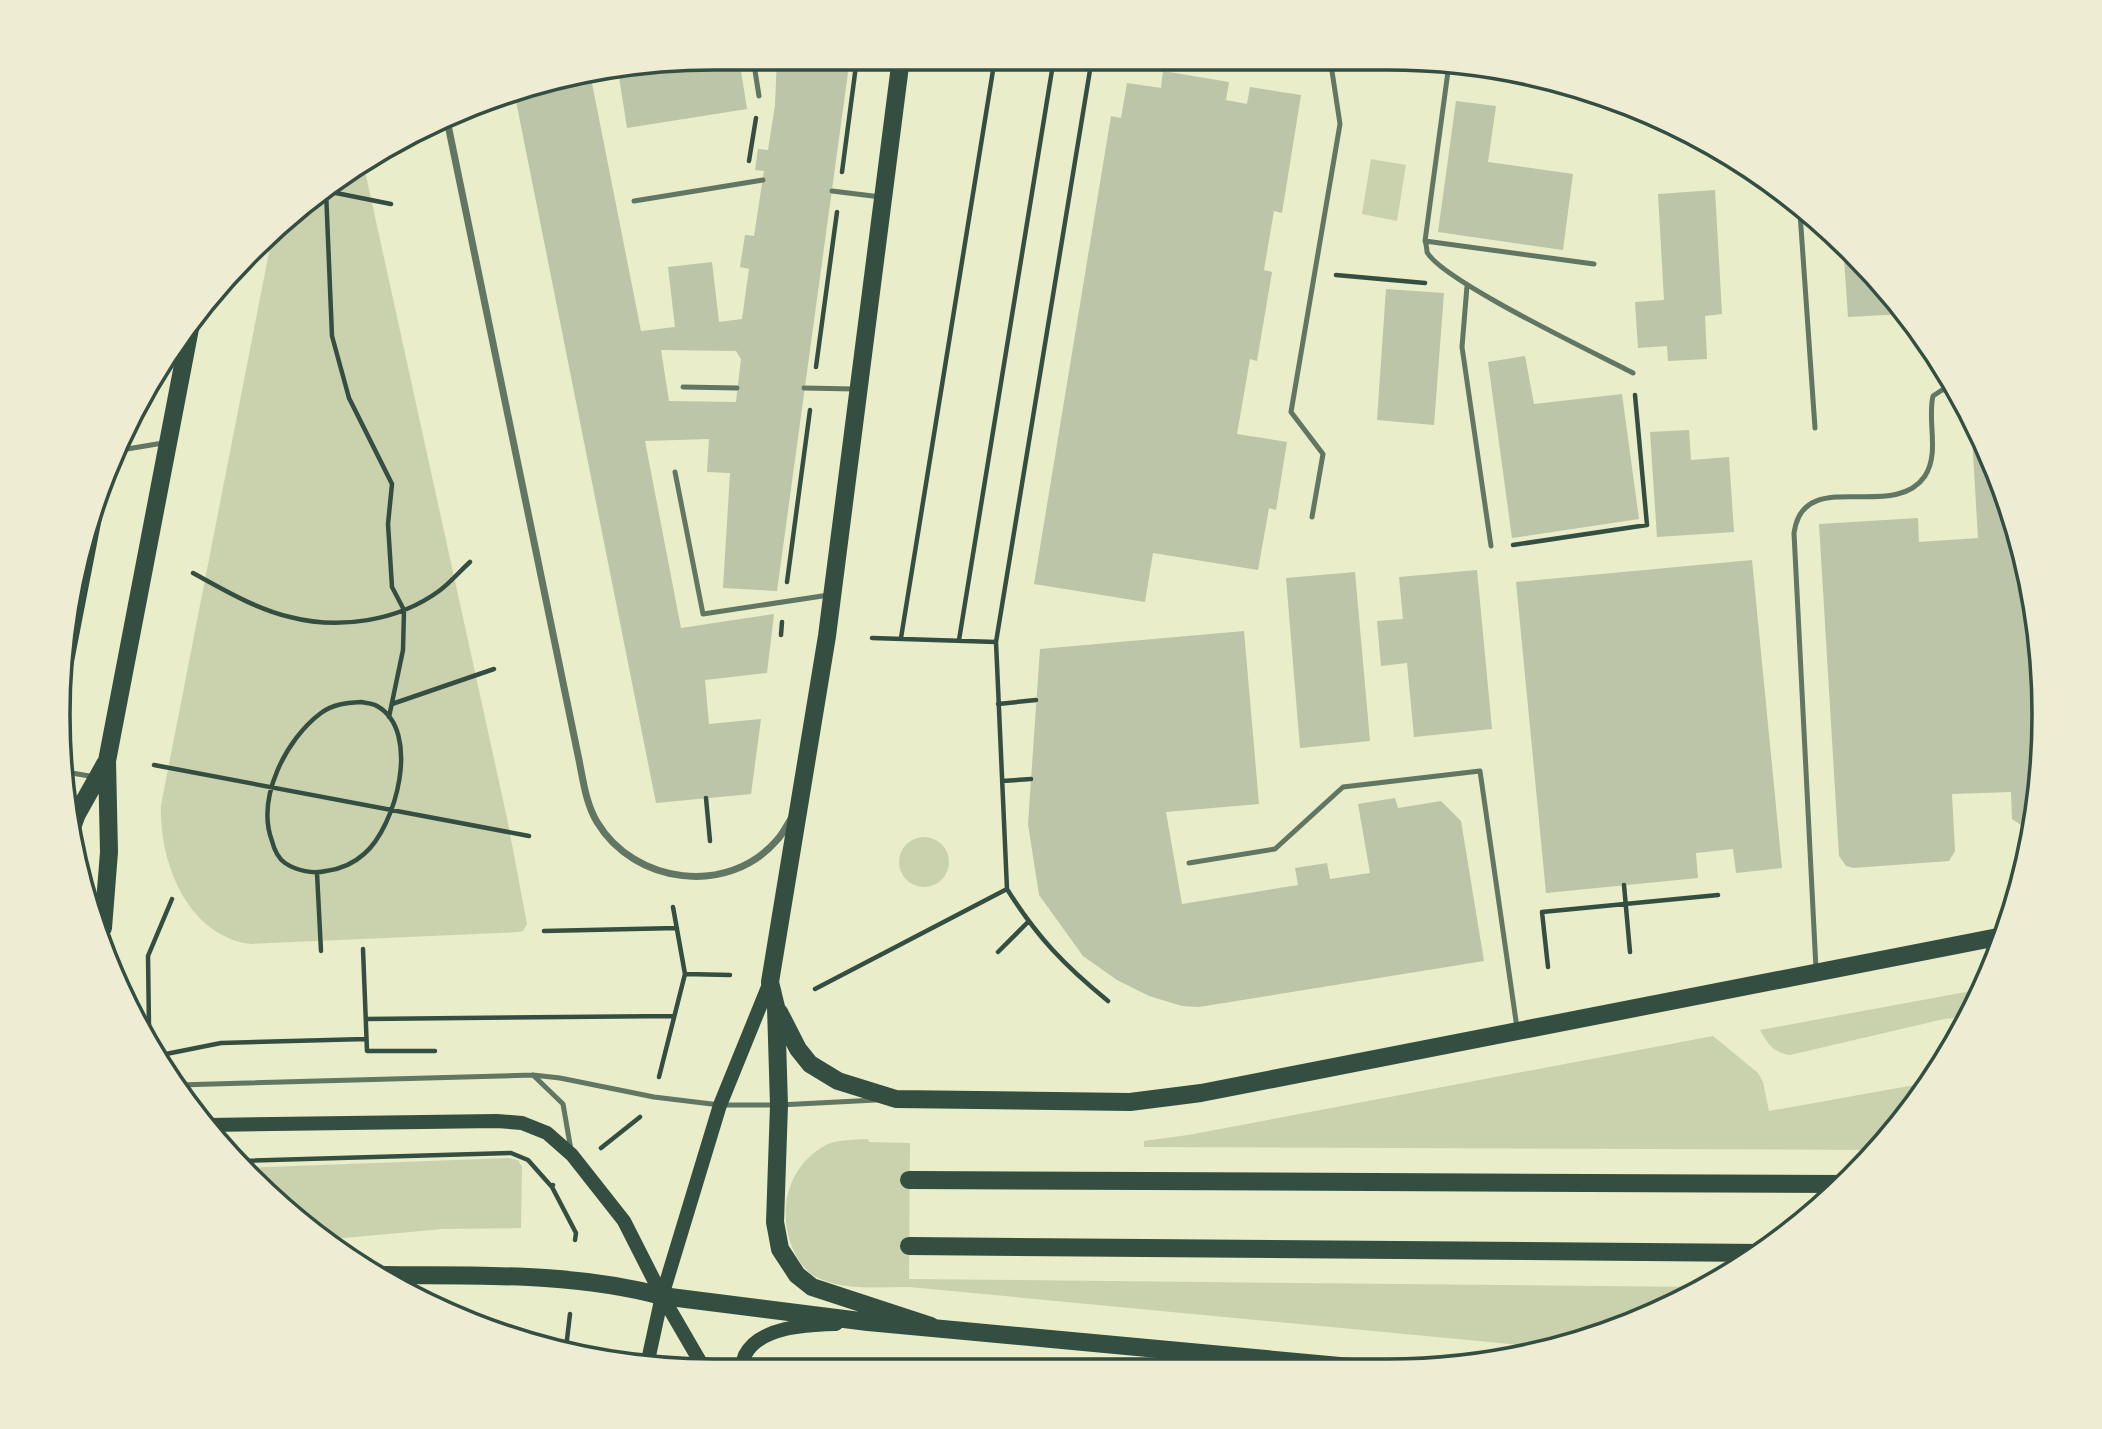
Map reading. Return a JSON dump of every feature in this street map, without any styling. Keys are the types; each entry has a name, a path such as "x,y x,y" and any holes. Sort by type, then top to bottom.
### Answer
{"main road":[{"path":"649,1355 662,1296 720,1105 770,982 801,802 832,595 899,70"},
{"path":"104,920 108,852 107,761 187,345"},
{"path":"78,812 107,761"},
{"path":"776,1007 798,1049 810,1064 838,1081 896,1099 1130,1102 1201,1093 1992,938"},
{"path":"770,982 776,1007 779,1105 775,1222 780,1249 787,1262 812,1287 931,1326"},
{"path":"218,1125 522,1123 547,1133 572,1155 624,1221 662,1296 698,1359"},
{"path":"909,1180 1828,1184"},
{"path":"909,1246 1742,1253"},
{"path":"396,1275 526,1276 632,1288 662,1296 868,1322 1271,1359"},
{"path":"744,1359 761,1339 795,1326 868,1322"}],"street":[{"path":"449,127 579,760 596,820 610,840 628,856 649,867 669,875 709,877 729,872 751,861 777,841 801,802"}],"lane":[{"path":"754,70 759,96"},
{"path":"1312,517 1323,454 1291,412 1340,124 1332,70"},
{"path":"1447,73 1425,241 1427,251 1467,286 1633,373"},
{"path":"634,201 763,180"},
{"path":"832,191 883,198"},
{"path":"1801,220 1815,428"},
{"path":"1425,241 1594,264"},
{"path":"1467,286 1462,347 1491,546"},
{"path":"683,387 737,388"},
{"path":"804,388 858,389"},
{"path":"1816,972 1794,533 1796,520 1802,509 1813,501 1826,498 1888,496 1914,487 1924,477 1930,464 1933,396 1936,391 1944,390"},
{"path":"127,449 168,442"},
{"path":"675,472 702,614 832,595"},
{"path":"1189,863 1275,849 1343,787 1480,771 1518,1031"},
{"path":"73,773 98,778"},
{"path":"534,1076 563,1104 572,1155"},
{"path":"187,1085 534,1076 560,1078 654,1097 720,1105 896,1099"}],"path":[{"path":"780,635 855,70"},
{"path":"901,638 993,70"},
{"path":"959,640 1052,70"},
{"path":"1091,70 996,642 1007,889 1028,922 1069,968 1108,1001"},
{"path":"746,183 759,96"},
{"path":"336,193 391,204"},
{"path":"326,200 332,336 349,398 392,484 388,524 392,587 404,610 403,650 388,716"},
{"path":"1315,274 1467,286"},
{"path":"1491,546 1534,543 1647,525 1633,373"},
{"path":"73,658 99,523"},
{"path":"193,573 244,600 290,618 334,623 376,619 404,610 439,591 470,562"},
{"path":"872,638 996,642"},
{"path":"391,704 494,669"},
{"path":"998,704 1037,700"},
{"path":"361,702 376,705 388,716 401,750 402,764 392,810 382,833 366,853 344,868 317,873 303,871 285,862 275,850 270,835 267,815 271,787 288,750 307,725 323,712 341,703 361,702"},
{"path":"155,765 529,836"},
{"path":"1002,781 1031,779"},
{"path":"706,798 710,841"},
{"path":"317,873 321,951"},
{"path":"1624,885 1630,952"},
{"path":"815,989 1007,889"},
{"path":"1548,967 1542,912 1718,895"},
{"path":"149,1024 148,956 172,899"},
{"path":"657,1084 685,974 673,908"},
{"path":"998,952 1028,922"},
{"path":"544,931 677,928"},
{"path":"363,949 367,1051 435,1051"},
{"path":"685,974 730,975"},
{"path":"366,1019 674,1016"},
{"path":"167,1055 221,1042 366,1039"},
{"path":"600,1148 642,1116"},
{"path":"250,1161 511,1153 528,1160 552,1187 576,1233 575,1240"},
{"path":"552,1187 559,1180"},
{"path":"566,1341 570,1314"}],"green space":[{"path":"1371,159 1406,165 1397,221 1362,214"},
{"path":"365,173 507,818 527,924 523,931 519,932 251,944 229,938 210,927 194,912 182,893 165,850 161,805 270,249 322,203"},
{"path":"914,838 934,838 948,852 948,872 934,886 914,886 900,872 900,852"},
{"path":"1970,991 1956,1018 1790,1055 1771,1047 1760,1030"},
{"path":"1713,1036 1758,1073 1763,1082 1769,1111 1915,1085 1862,1150 1144,1147 1144,1141"},
{"path":"868,1139 869,1142 910,1143 909,1279 1684,1287 1595,1325 1521,1345 909,1287 836,1284 814,1276 803,1265 789,1236 786,1206 794,1178 802,1165 826,1145"},
{"path":"509,1158 518,1160 522,1167 521,1228 443,1229 340,1238 290,1199 257,1167"}],"building":[{"path":"741,70 747,109 627,128 619,78 672,71"},
{"path":"776,70 848,70 777,591 723,588 730,473 707,472 709,439 645,441 681,628 774,614 767,673 705,680 709,724 761,719 751,794 656,803 516,101 592,82 641,331 675,327 668,267 712,262 719,322 742,319 749,269 740,267 745,235 754,236 764,171 755,170 758,149 768,150 775,105","holes":["661,350 736,351 741,359 736,402 669,401"]},
{"path":"1163,71 1229,82 1226,100 1247,104 1250,87 1301,95 1282,213 1274,211 1264,270 1272,272 1257,361 1250,359 1237,434 1287,442 1276,510 1269,508 1258,570 1153,553 1145,602 1034,584 1111,116 1121,118 1127,83 1161,88"},
{"path":"1456,101 1496,106 1488,162 1573,174 1563,250 1438,232"},
{"path":"1715,190 1722,314 1705,316 1707,359 1668,361 1667,346 1638,348 1635,302 1664,300 1658,194"},
{"path":"1844,260 1893,315 1848,317"},
{"path":"1386,289 1444,293 1434,425 1377,420"},
{"path":"1525,356 1534,404 1622,394 1639,519 1512,538 1488,362"},
{"path":"1689,430 1691,460 1729,457 1734,532 1657,537 1650,432"},
{"path":"1972,444 1998,507 2010,548 2026,630 2032,714 2031,757 2022,825 2012,819 2011,792 1952,794 1955,851 1949,861 1853,868 1846,866 1839,856 1819,524 1918,518 1919,542 1978,538"},
{"path":"1752,560 1782,868 1736,873 1733,849 1696,853 1698,878 1546,893 1516,582"},
{"path":"1477,570 1492,729 1414,737 1407,663 1381,666 1377,621 1403,619 1399,577"},
{"path":"1355,572 1370,741 1300,748 1286,578"},
{"path":"1244,631 1259,804 1166,812 1182,904 1298,885 1295,868 1327,863 1330,879 1370,873 1358,804 1395,798 1398,808 1441,801 1461,821 1484,961 1199,1007 1182,1006 1149,996 1117,980 1083,956 1039,895 1028,824 1040,649"}]}
